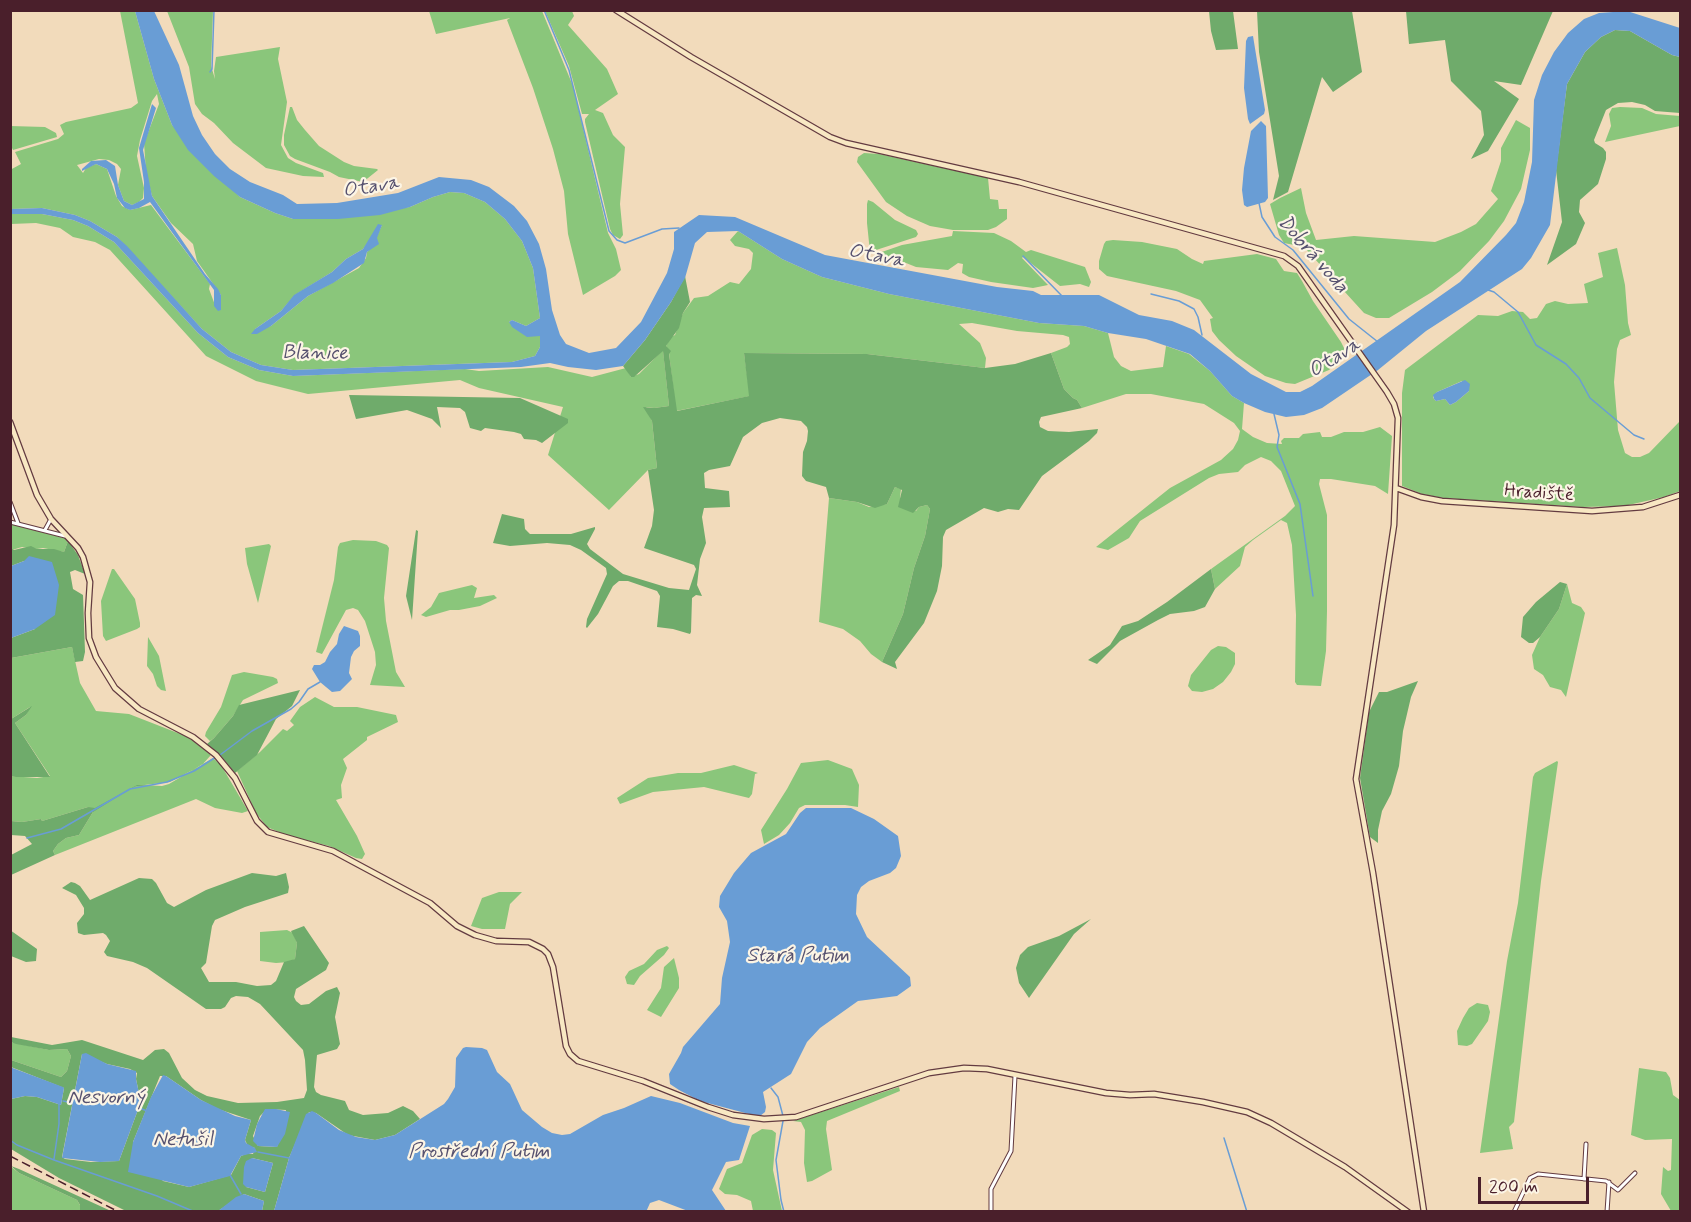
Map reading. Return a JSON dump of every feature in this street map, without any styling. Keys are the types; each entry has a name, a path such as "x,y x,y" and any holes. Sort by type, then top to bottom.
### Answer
{"street":[{"path":"616,10 691,57 830,137 846,143 1019,182 1281,254 1298,266 1392,399 1398,418 1395,525 1356,779 1373,873 1423,1211"},
{"path":"10,422 37,495 51,519 83,557 89,573 88,613 92,649 106,675 123,696 148,715 193,737 216,755 235,778 257,821 268,832 275,836 333,851 430,903 457,926 475,935 496,941 529,942 543,949 548,954 553,967 566,1046 570,1054 578,1061 643,1081 708,1107 740,1116 764,1119 796,1117 940,1071 972,1068 1106,1093 1170,1096 1247,1112 1271,1123 1345,1167 1408,1212"},
{"name":"Hradiště","path":"1396,488 1421,497 1442,501 1592,512 1643,507 1680,495"},
{"path":"10,502 18,523"},
{"path":"45,530 51,519"},
{"path":"10,522 67,537"},
{"path":"990,1212 991,1189 1011,1152 1015,1076"},
{"path":"1584,1179 1586,1144"},
{"path":"1514,1212 1530,1178 1538,1174 1610,1182 1618,1190 1635,1173"},
{"path":"1607,1212 1610,1182"}],"green space":[{"path":"120,11 135,11 154,79 172,125 240,197 293,219 410,207 450,192 464,193 485,202 505,219 522,241 533,268 540,318 526,326 512,320 509,322 540,335 540,347 535,356 512,362 293,370 261,365 231,352 202,329 117,237 75,215 42,208 11,209 10,170 21,164 15,152 58,139 64,134 60,125 66,122 131,108 138,103","holes":["157,94 159,104 144,143 146,172 152,196 171,223 193,244 197,261 221,295 221,310 215,305 209,289 210,284 151,205 130,210 122,206 116,196 107,169 96,164 86,168 83,173 77,165 99,159 117,164 121,169 118,185 124,201 132,205 139,202 143,198 144,188 137,156 152,101","382,225 359,268 308,296 271,326 255,329 281,311 295,295 363,249"]},
{"path":"167,11 213,11 211,66 215,79 216,57 280,47 278,59 287,102 281,145 288,158 323,173 324,177 303,176 266,168 233,143 202,114 195,104 189,67"},
{"path":"429,11 542,11 573,86 608,233 616,249 621,270 615,276 583,295 568,234 564,191 553,149 507,20 510,18 436,34"},
{"path":"545,11 572,11 574,16 568,25 607,69 618,94 595,110 603,113 613,135 625,147 620,204 623,235 620,239 613,235 610,229 585,122 589,114 582,114 569,66"},
{"path":"1209,11 1233,11 1238,49 1216,50"},
{"path":"1257,11 1352,11 1362,72 1333,92 1322,77 1288,192 1273,200 1279,176 1259,52"},
{"path":"1406,11 1553,11 1521,85 1494,81 1519,99 1488,151 1471,159 1484,135 1481,111 1451,81 1445,40 1409,44"},
{"path":"1615,30 1630,31 1672,55 1680,57 1680,113 1655,111 1645,105 1632,102 1618,103 1606,110 1594,140 1606,152 1606,159 1598,184 1580,200 1579,212 1585,223 1576,244 1547,265 1562,222 1556,170 1567,84 1585,52 1601,37"},
{"path":"290,107 297,120 319,146 344,162 378,170 363,182 339,177 290,156 284,145 284,135"},
{"path":"1612,108 1642,108 1656,114 1680,116 1680,126 1605,142 1611,126 1609,114"},
{"path":"1516,120 1530,128 1530,150 1521,189 1504,221 1489,241 1460,271 1432,292 1389,318 1376,318 1364,313 1304,247 1284,243 1279,235 1270,204 1301,188 1306,213 1316,240 1354,236 1435,242 1461,232 1476,224 1498,199 1491,191 1501,161 1501,148"},
{"path":"10,126 45,127 56,133 57,137 13,150"},
{"path":"864,153 879,154 988,178 990,199 998,200 999,209 1007,209 1007,219 988,230 953,230 930,226 907,216 886,202 857,162 858,157"},
{"path":"868,200 895,220 916,230 918,234 916,237 870,252 867,223"},
{"path":"24,213 73,220 88,226 114,242 198,333 228,357 259,370 293,376 548,367 592,377 626,368 631,377 639,374 663,350 669,406 646,407 652,421 657,468 648,470 609,510 548,455 563,407 479,388 460,380 308,394 256,381 206,356 110,250 95,242 73,237 60,228 36,223 11,224 10,214"},
{"path":"738,231 782,259 822,277 889,294 1039,323 1084,326 1108,333 1114,357 1121,366 1131,371 1163,367 1166,346 1189,354 1210,371 1232,396 1244,403 1242,429 1267,443 1282,444 1281,441 1284,438 1299,438 1303,434 1320,432 1322,437 1331,437 1344,432 1363,432 1380,427 1392,436 1388,494 1375,486 1320,479 1319,484 1327,515 1326,651 1321,686 1297,685 1295,682 1296,615 1292,545 1287,523 1281,520 1245,547 1240,566 1215,589 1211,569 1285,516 1295,506 1281,471 1271,461 1261,457 1245,465 1238,472 1219,474 1209,478 1140,521 1129,538 1108,550 1096,547 1170,488 1221,460 1233,449 1240,431 1234,423 1204,404 1151,394 1126,394 1082,408 1077,400 1064,389 1051,353 1067,347 1070,344 1069,337 972,323 959,324 980,343 986,358 985,368 867,354 744,353 750,396 676,411 669,353 666,346 671,337 675,335 683,313 694,298 708,296 730,282 739,284 751,269 753,253 749,249 735,246 730,240"},
{"path":"953,231 994,233 1011,241 1026,252 1031,250 1085,267 1091,282 1089,287 1080,284 1060,286 1023,257 1048,285 1033,288 969,277 962,273 963,264 958,263 948,270 916,267 901,261 874,257 876,254 902,245 952,236"},
{"path":"1106,241 1142,242 1177,249 1203,264 1204,261 1257,254 1276,259 1284,271 1297,273 1341,342 1345,356 1329,370 1295,384 1265,376 1236,356 1219,340 1212,331 1210,319 1213,318 1200,300 1176,291 1107,276 1099,269 1104,244"},
{"path":"1617,248 1625,285 1631,335 1620,340 1614,382 1618,430 1625,453 1632,457 1640,457 1649,453 1680,421 1680,491 1624,506 1583,507 1443,498 1422,494 1402,486 1402,393 1405,370 1478,315 1498,316 1512,311 1523,312 1530,319 1537,318 1546,304 1555,301 1568,304 1588,303 1584,284 1603,277 1598,253","holes":["1462,381 1469,391 1450,405 1445,399 1436,401 1433,397 1437,392"]},
{"path":"685,276 690,302 683,313 679,328 666,346 671,351 669,354 677,411 749,396 744,353 867,354 985,368 1015,364 1051,353 1064,389 1077,400 1082,408 1041,417 1040,427 1048,431 1069,432 1098,429 1089,441 1042,476 1019,510 1008,509 998,512 984,508 946,530 943,537 942,566 937,591 924,623 895,662 897,669 882,662 903,614 914,568 925,536 930,509 927,505 919,507 913,513 898,507 902,490 895,487 887,504 875,508 857,502 829,498 826,487 806,481 802,476 803,452 808,431 801,421 780,418 762,423 743,437 730,466 704,473 705,488 729,491 730,507 704,508 702,517 706,543 700,559 697,585 702,596 696,595 692,598 690,634 657,627 660,596 657,591 628,581 619,581 613,586 598,614 587,628 587,619 607,574 606,568 570,545 547,543 510,546 493,543 502,514 524,519 525,529 530,534 571,534 595,527 587,544 590,549 623,574 669,588 689,590 696,569 694,565 644,548 652,526 654,510 648,470 657,468 652,421 643,407 669,406 663,351 634,377 631,377 623,366 645,340 671,302"},
{"path":"349,395 520,398 568,419 568,423 542,443 524,439 521,434 514,432 485,428 481,431 470,428 465,412 460,408 437,407 441,428 432,419 407,410 356,419"},
{"path":"895,487 901,489 900,498 916,511 919,507 927,505 930,509 925,536 914,568 903,614 882,662 871,654 860,641 843,629 819,622 829,498 857,502 869,507 887,504"},
{"path":"10,524 64,538 68,541 64,552 22,547 12,550"},
{"path":"416,530 418,531 412,620 406,596"},
{"path":"353,540 376,541 389,548 384,598 386,621 396,672 405,687 370,685 376,665 375,652 365,621 358,610 353,608 346,610 322,654 316,652 334,580 338,547 340,543"},
{"path":"68,541 78,555 85,574 75,570 70,572 73,589 83,595 85,652 83,661 75,662 72,647 11,658 11,638 35,629 24,561 11,566 10,548 14,550 31,546 37,549 54,549 64,552"},
{"path":"269,544 271,546 258,603 245,548"},
{"path":"112,569 135,599 140,627 106,641 103,636 101,601"},
{"path":"1211,569 1215,589 1205,607 1170,614 1120,641 1097,664 1088,660 1110,645 1122,626 1138,621"},
{"path":"1560,582 1567,584 1559,609 1540,637 1533,643 1529,643 1521,637 1523,617 1536,602"},
{"path":"1567,584 1572,603 1581,607 1585,613 1566,697 1561,690 1550,687 1543,675 1534,669 1532,655 1540,637 1559,609"},
{"path":"472,585 477,588 474,598 494,595 497,598 480,606 450,610 426,617 421,615 431,607 439,593"},
{"path":"148,637 159,656 166,691 157,686 147,666"},
{"path":"1218,646 1226,647 1235,653 1235,664 1231,672 1213,689 1202,692 1192,691 1188,686 1191,675 1211,650"},
{"path":"72,647 80,683 96,711 129,714 188,737 211,755 203,764 213,758 221,765 248,811 242,813 215,808 196,799 55,855 53,851 58,844 66,838 79,835 93,812 88,807 42,821 41,819 11,821 10,776 37,778 50,776 15,723 26,715 30,707 11,719 11,658","holes":["194,769 169,784 136,786 170,782"]},
{"path":"244,672 273,677 278,683 243,700 233,716 210,741 205,736 206,732 221,707 232,675"},
{"path":"1418,681 1411,697 1403,731 1399,766 1391,794 1382,811 1378,843 1370,837 1360,778 1369,712 1379,692 1387,692"},
{"path":"300,690 292,706 276,719 257,755 235,773 207,744 233,716 239,705"},
{"path":"315,697 334,707 357,707 396,715 398,722 367,737 367,740 343,759 347,768 341,785 342,798 336,800 365,854 362,859 267,827 256,813 237,771 283,729 287,731 294,725 290,721 300,707"},
{"path":"32,706 26,715 15,723 50,777 11,776 11,719"},
{"path":"828,760 852,769 859,785 858,807 805,805 799,808 779,835 764,844 761,830 801,763"},
{"path":"1557,761 1514,1122 1509,1127 1513,1149 1480,1153 1507,961 1518,903 1533,777 1535,773"},
{"path":"734,765 758,773 755,774 752,794 749,798 704,787 653,792 620,804 617,798 648,778 678,773 701,773"},
{"path":"137,785 162,786 136,786 122,794 93,812 79,835 66,838 58,844 53,851 55,855 11,875 11,855 32,844 25,836 11,835 11,821 41,819 42,821 88,807 95,808"},
{"path":"252,873 276,876 286,873 288,893 215,920 206,963 201,968 209,982 271,985 276,981 284,962 295,959 297,943 291,931 304,926 329,963 326,970 296,989 294,997 296,1001 301,1005 309,1004 326,991 337,987 340,993 335,1017 340,1044 337,1049 317,1055 314,1087 316,1092 345,1101 349,1110 363,1115 388,1113 403,1106 413,1111 420,1119 395,1135 375,1140 348,1135 316,1113 309,1112 289,1158 274,1211 262,1211 264,1201 244,1194 218,1211 126,1211 59,1178 11,1149 11,1099 25,1096 37,1097 61,1105 64,1088 11,1067 11,1060 61,1077 67,1071 71,1056 67,1049 49,1050 16,1044 11,1042 11,1037 52,1045 82,1040 143,1060 155,1050 164,1049 169,1053 182,1078 195,1090 207,1096 238,1103 277,1102 304,1098 307,1090 303,1050 260,1004 248,997 236,996 221,1009 206,1009 147,968 107,956 104,952 110,941 106,935 78,933 77,923 84,914 84,908 76,895 62,888 71,882 75,883 90,900 139,878 152,879 167,903 174,907 206,890","holes":["82,1054 137,1073 139,1107 119,1161 91,1162 62,1157","160,1076 166,1076 218,1109 251,1120 245,1140 248,1146 255,1148 253,1154 241,1156 231,1175 189,1187 163,1181 133,1142","267,1109 286,1110 277,1147 258,1146 253,1136 260,1116","252,1158 273,1163 265,1192 246,1187"]},
{"path":"499,892 522,892 510,904 505,929 482,929 471,926 482,898"},
{"path":"1091,919 1074,934 1029,998 1019,983 1016,968 1020,955 1028,947 1059,936"},
{"path":"10,930 37,949 36,961 26,962 11,956"},
{"path":"287,930 293,933 297,943 295,959 276,963 260,961 260,932"},
{"path":"667,946 669,948 664,955 640,976 634,985 627,984 625,977 629,971 644,964 657,950"},
{"path":"674,958 679,988 661,1017 647,1010 661,988 664,967"},
{"path":"1477,1003 1488,1005 1490,1012 1488,1021 1472,1044 1458,1045 1457,1031 1469,1008"},
{"path":"10,1042 49,1050 67,1049 71,1056 67,1071 61,1077 11,1060"},
{"path":"1639,1068 1666,1072 1670,1078 1673,1095 1680,1100 1680,1211 1671,1211 1661,1194 1663,1167 1668,1171 1671,1170 1672,1139 1645,1140 1631,1135"},
{"path":"899,1087 900,1091 827,1121 826,1129 832,1170 807,1182 804,1163 805,1130 801,1122 793,1121"},
{"path":"762,1129 776,1133 773,1170 782,1211 753,1211 751,1201 737,1195 725,1194 719,1189 727,1169 742,1163 752,1135"},
{"path":"10,1166 19,1173 77,1200 81,1207 80,1211 11,1211"},
{"path":"11,1166 111,1211 80,1211 77,1200 19,1173"}],"water":[{"path":"135,11 154,11 179,65 193,116 202,135 215,154 230,169 250,182 283,195 297,204 337,203 398,193 439,177 471,180 489,187 514,206 527,221 539,244 546,269 552,310 560,335 566,344 589,353 616,348 641,322 667,273 674,249 674,232 699,215 735,217 825,255 997,287 1033,291 1041,295 1099,295 1139,315 1172,321 1194,330 1251,374 1286,392 1300,392 1312,386 1460,282 1516,223 1524,202 1532,162 1534,100 1542,75 1554,52 1568,33 1584,19 1599,13 1627,11 1680,28 1680,57 1672,55 1630,31 1615,30 1601,37 1585,52 1567,84 1550,225 1522,269 1426,331 1378,370 1322,408 1304,415 1286,417 1265,412 1232,396 1210,371 1190,354 1146,339 1108,333 1084,326 1039,323 889,294 822,277 782,259 738,231 707,232 695,243 685,278 671,302 645,340 623,366 596,370 550,363 521,367 293,376 259,370 228,357 198,333 114,242 88,226 73,220 42,214 11,214 10,209 42,208 75,215 90,221 117,237 127,246 202,329 231,352 261,365 293,370 512,362 535,356 540,347 540,336 527,337 512,327 509,322 512,320 526,326 540,318 533,268 522,241 505,219 485,202 464,193 450,192 380,215 338,219 293,219 240,197 214,176 188,150 172,125 154,79"},
{"path":"1253,36 1265,110 1264,114 1250,124 1244,88 1246,41 1248,37"},
{"path":"152,104 156,108 143,150 152,196 205,274 218,289 221,295 221,310 218,311 214,306 214,290 150,202 139,208 130,210 125,208 117,198 107,169 96,164 82,171 91,161 106,160 115,166 118,185 124,201 132,205 144,199 139,148"},
{"path":"1261,121 1266,126 1268,198 1265,202 1247,207 1244,205 1242,190 1244,168 1251,131"},
{"path":"378,224 382,225 377,238 379,244 367,252 364,263 308,296 271,326 257,334 251,334 281,311 294,295 332,272 346,259 363,249"},
{"path":"1465,380 1470,384 1469,391 1456,402 1450,405 1445,399 1436,401 1434,399 1433,395 1437,392"},
{"path":"29,556 52,562 59,585 55,615 35,629 11,638 11,566 24,561"},
{"path":"344,626 358,631 360,646 351,657 349,673 352,679 340,691 332,692 320,682 312,669 314,665 325,662 337,644"},
{"name":"Stará Putim","path":"806,808 851,808 874,819 898,836 901,856 896,868 861,887 857,895 856,914 867,937 910,977 911,986 897,996 858,1001 820,1028 807,1042 791,1074 763,1092 766,1107 765,1112 760,1116 700,1101 670,1084 669,1074 683,1047 720,1004 722,978 730,942 727,921 719,907 720,896 734,873 751,853 786,834"},
{"name":"Prostřední Putim","path":"466,1047 487,1050 497,1072 510,1084 522,1110 552,1133 570,1134 603,1115 651,1096 680,1103 733,1123 750,1126 739,1160 726,1162 712,1190 726,1211 688,1211 659,1200 650,1203 646,1212 274,1211 289,1158 306,1114 312,1111 339,1130 356,1137 375,1140 395,1135 444,1104 455,1087 456,1058"},
{"name":"Nesvorný","path":"86,1053 107,1064 136,1071 139,1107 119,1161 100,1162 62,1158 82,1054"},
{"path":"10,1067 63,1087 61,1105 37,1097 25,1096 11,1099"},
{"name":"Netušil","path":"163,1075 201,1100 235,1116 251,1120 245,1140 257,1152 241,1156 230,1176 189,1187 128,1172 133,1142 151,1097"},
{"path":"265,1109 290,1112 285,1134 277,1147 258,1146 253,1141 257,1124"},
{"path":"252,1158 273,1163 265,1192 243,1184 246,1161"},
{"path":"244,1194 264,1201 262,1211 218,1211 236,1197"}],"waterway":[{"path":"210,72 212,69 214,10"},
{"path":"544,10 569,70 609,231 617,240 625,243 662,229 679,228"},
{"name":"Dobrá voda","path":"1259,203 1262,217 1275,237 1293,250 1349,319 1378,342"},
{"path":"1023,256 1062,296"},
{"path":"1488,290 1494,292 1518,312 1536,345 1566,364 1579,378 1590,398 1634,435 1644,439"},
{"path":"1151,294 1179,301 1194,309 1202,335"},
{"path":"1274,414 1279,435 1277,447 1300,504 1313,596"},
{"path":"220,755 252,731 291,709 308,689 320,682"},
{"path":"27,838 61,829 130,789 167,782 194,771 216,757"},
{"path":"771,1088 778,1097 783,1116"},
{"path":"63,1101 73,1103"},
{"path":"54,1159 59,1124 59,1104"},
{"path":"137,1107 147,1111"},
{"path":"783,1121 776,1160 784,1212"},
{"path":"1224,1138 1247,1212"},
{"path":"10,1140 54,1160 157,1196 195,1212"},
{"path":"258,1152 289,1158"},
{"path":"230,1175 241,1194"}],"railway":[{"path":"10,1156 119,1212"}],"water label":[{"name":"Otava","path":"371,188"},
{"name":"Otava","path":"876,257"},
{"name":"Blanice","path":"315,354"},
{"name":"Otava","path":"1335,359"}]}
